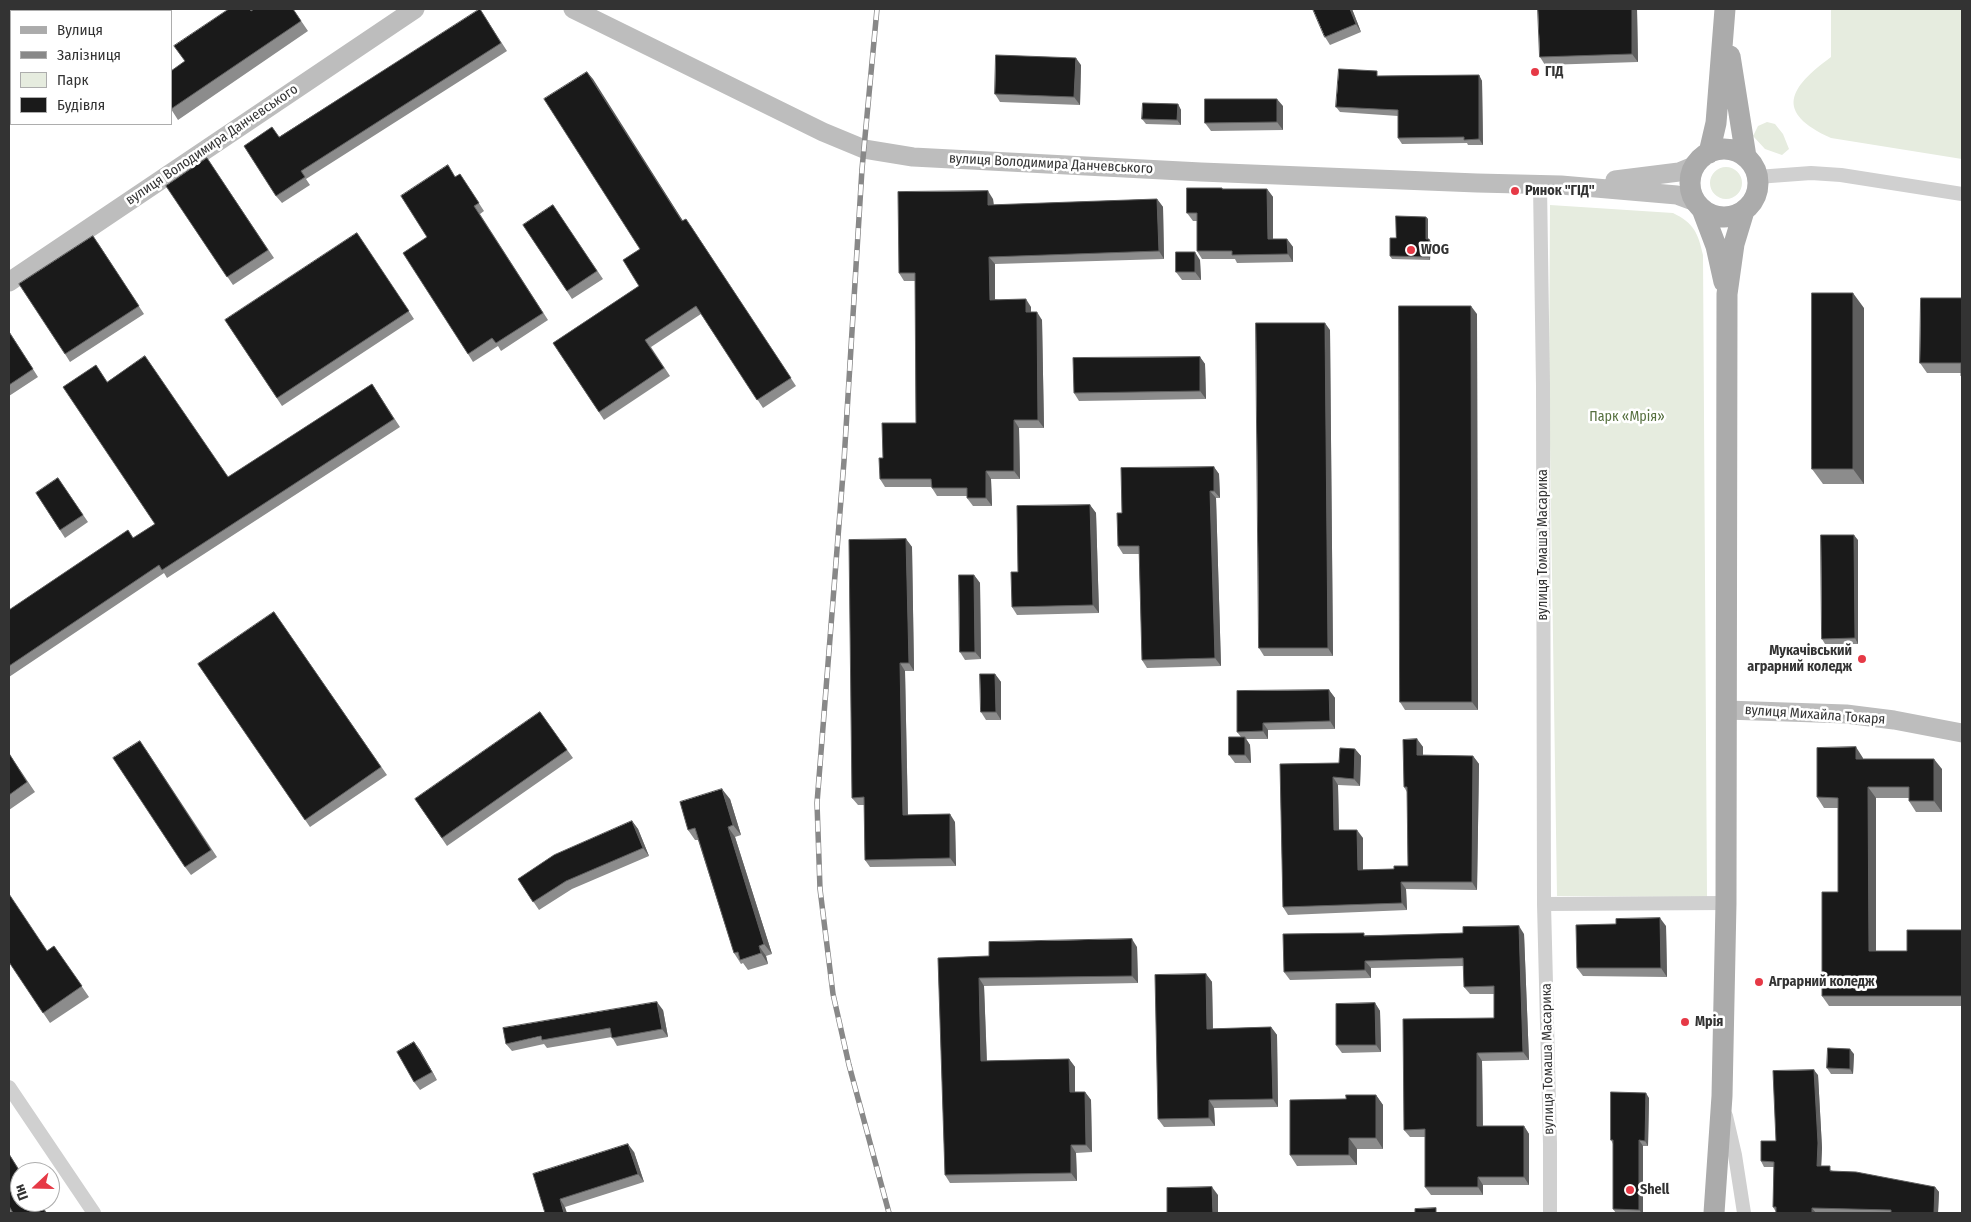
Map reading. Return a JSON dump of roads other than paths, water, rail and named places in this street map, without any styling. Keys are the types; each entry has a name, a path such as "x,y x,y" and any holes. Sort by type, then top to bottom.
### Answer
{"main road":[{"path":"1725,14 1746,157"},
{"path":"1725,14 1716,123 1703,159 1690,179 1690,187 1716,246 1727,294"},
{"path":"1699,205 1718,217 1736,215 1744,211 1751,204 1756,196 1758,186 1753,166 1746,157 1737,152 1728,150 1703,159"},
{"path":"1714,1213 1722,1096 1726,903 1727,294 1734,244 1744,211"}],"street":[{"name":"вулиця Володимира Данчевського","path":"9,282 414,9"},
{"name":"вулиця Володимира Данчевського","path":"573,9 824,132 864,149 889,154 982,161 1181,171 1562,185 1658,192 1677,195 1699,205"},
{"name":"вулиця Володимира Данчевського","path":"1562,185 1657,176 1679,172 1703,159"},
{"path":"1757,177 1811,174 1841,175 1962,194"},
{"name":"вулиця Томаша Масарика","path":"1540,185 1543,386 1544,904 1550,1213"},
{"name":"вулиця Михайла Токаря","path":"1726,710 1846,714 1894,720 1962,733"},
{"path":"1544,904 1726,903"},
{"path":"9,1087 94,1213"},
{"path":"1722,1096 1735,1155 1744,1213"}],"railway":[{"path":"877,9 862,169 844,461 817,803 820,889 833,994 849,1065 889,1213"}],"place":[{"name":"ГІД","path":"1535,72"},
{"name":"Ринок \"ГІД\"","path":"1515,191"},
{"name":"WOG","path":"1411,250"},
{"name":"Мукачівський аграрний коледж","path":"1862,659"},
{"name":"Аграрний коледж","path":"1759,982"},
{"name":"Мрія","path":"1685,1022"},
{"name":"Shell","path":"1630,1190"}],"park label":[{"name":"Парк «Мрія»","path":"1627,417"}]}
